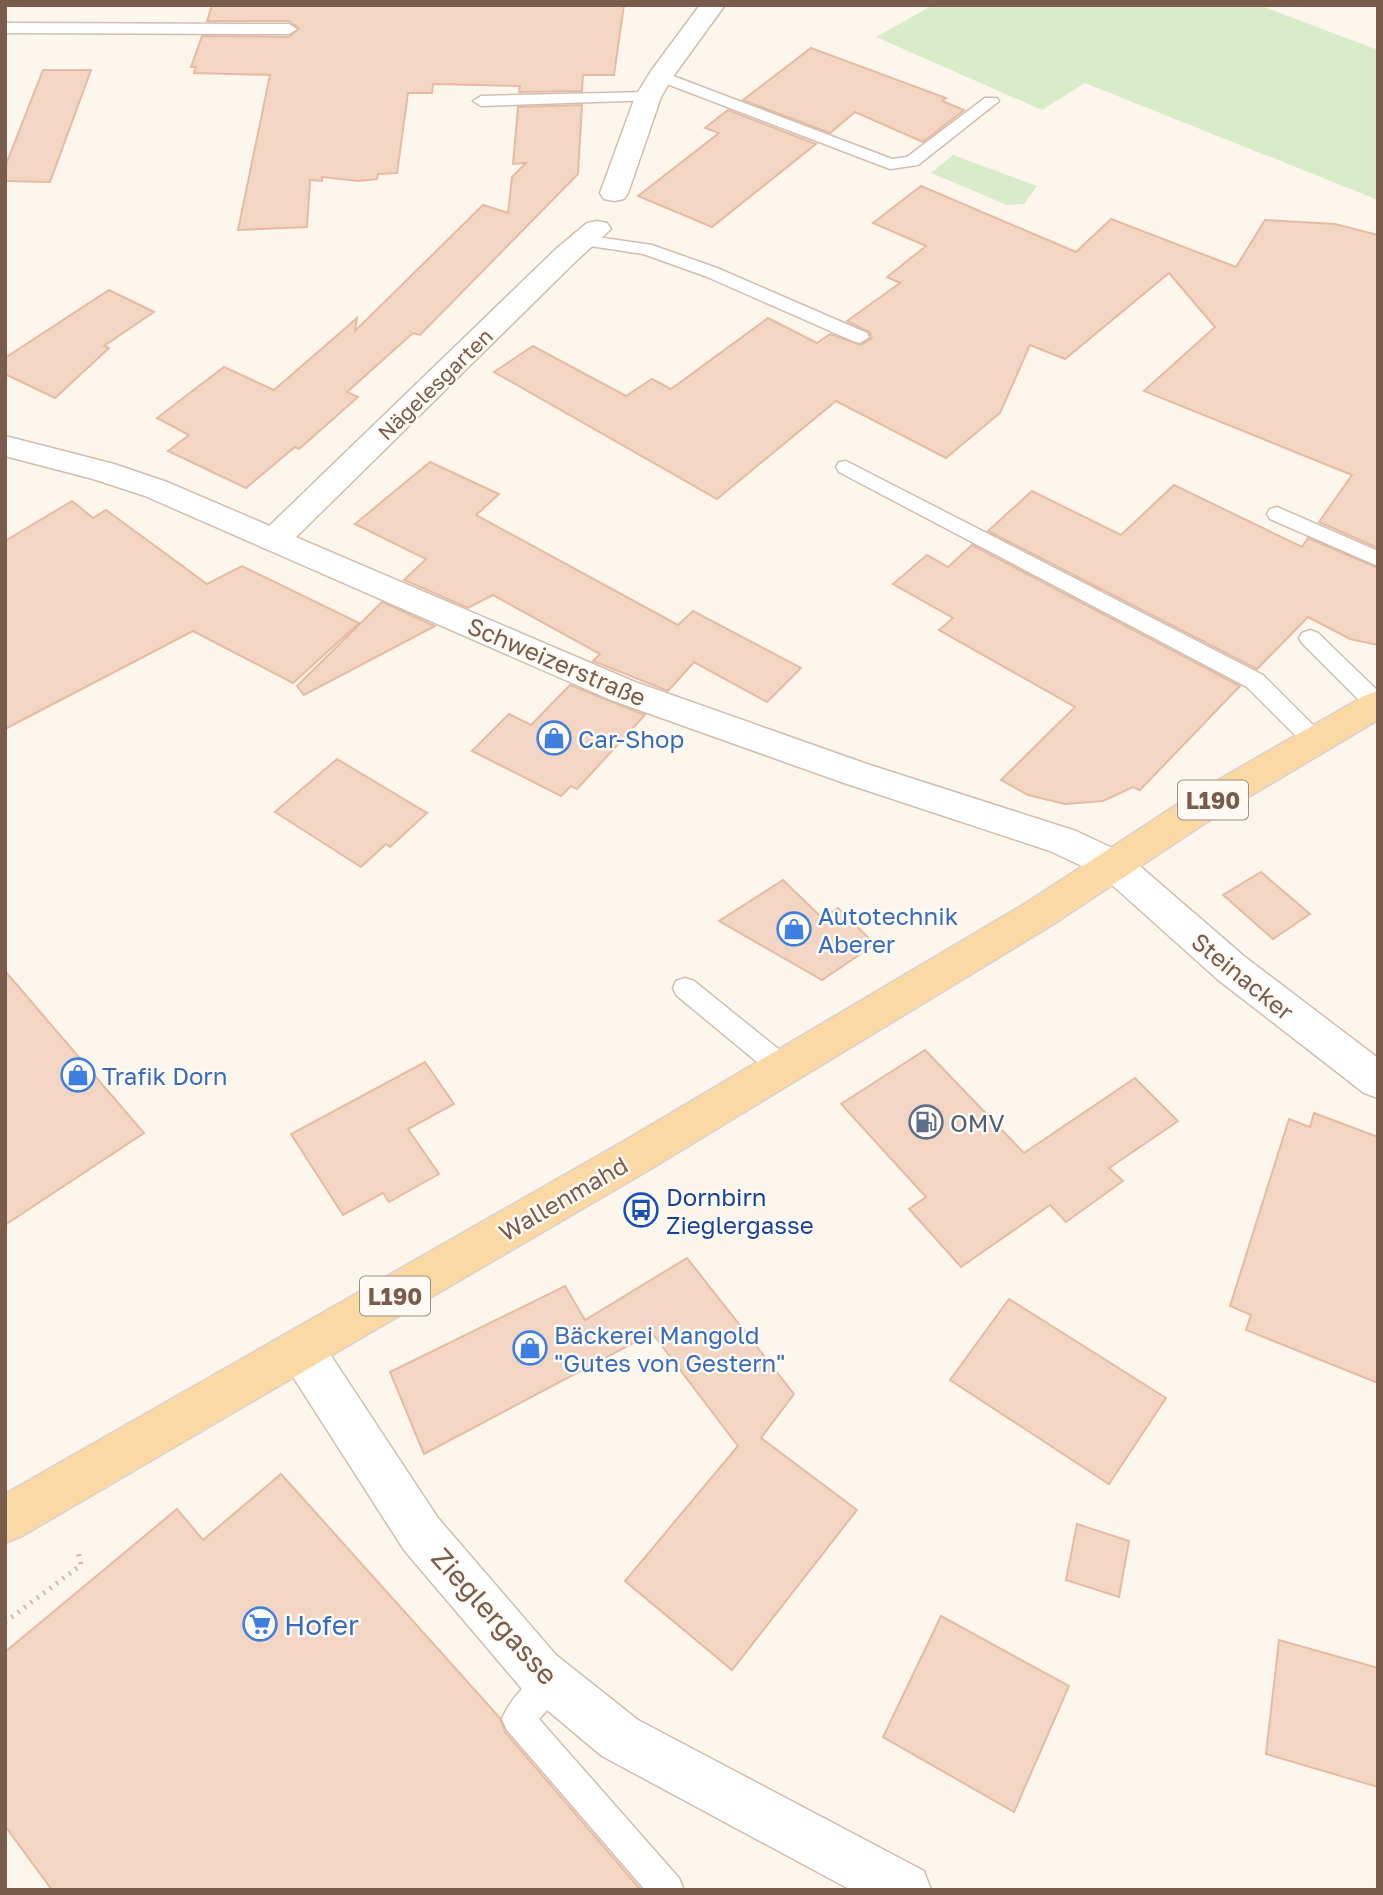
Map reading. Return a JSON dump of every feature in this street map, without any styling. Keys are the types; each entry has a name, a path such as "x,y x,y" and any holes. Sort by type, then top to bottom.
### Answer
{"main road":[{"name":"L190","path":"1114,865 1200,808 1377,704"},
{"name":"Wallenmahd","path":"5,1520 302,1350 783,1068 1040,914 1114,865"}],"street":[{"path":"614,193 654,87 713,5"},
{"name":"Nägelesgarten","path":"274,540 590,234"},
{"name":"Schweizerstraße","path":"5,446 103,471 156,489 623,691 854,773 1063,841 1114,865"},
{"name":"Steinacker","path":"1114,865 1231,968 1378,1081"},
{"name":"Zieglergasse","path":"302,1350 421,1534 539,1672 620,1738 905,1890"}],"lane":[{"path":"5,28 289,29"},
{"path":"481,101 654,87 890,164 912,161 991,102"},
{"path":"590,234 712,272 860,337"},
{"path":"846,467 1255,681 1314,740"},
{"path":"1277,514 1378,559"},
{"path":"1310,638 1377,704"},
{"path":"685,988 783,1068"},
{"path":"552,1682 518,1719 667,1890"}],"path":[{"path":"5,1622 82,1565 78,1551"}],"green space":[{"path":"933,5 1259,5 1378,50 1378,200 1085,83 1042,110 876,37"},
{"path":"953,155 1037,186 1024,204 1007,205 931,173"}],"building":[{"path":"212,5 624,5 614,75 583,75 582,91 519,92 520,86 433,84 432,93 408,93 397,173 378,174 377,179 359,181 322,177 322,181 310,180 307,227 238,230 270,75 194,73 196,67 191,67 202,36 289,37 299,28 289,21 207,21"},
{"path":"811,48 946,98 942,101 964,110 923,142 855,112 830,133 743,100"},
{"path":"43,70 91,70 50,182 5,181 5,167"},
{"path":"582,105 578,174 420,335 413,333 347,392 358,397 299,449 295,447 246,488 168,451 189,435 157,418 224,367 274,390 357,318 355,331 483,205 508,213 512,177 526,163 513,164 518,107"},
{"path":"728,110 816,144 712,227 638,196 719,133 705,128"},
{"path":"921,186 1076,252 1111,219 1236,267 1265,220 1335,224 1378,235 1378,548 1319,522 1352,475 1144,391 1215,327 1169,273 1065,359 1030,345 1000,413 946,458 836,401 717,499 494,372 533,346 626,396 652,379 671,389 768,318 817,343 830,334 861,345 872,338 869,332 847,321 900,283 887,277 926,246 873,223"},
{"path":"109,290 154,312 104,346 109,348 55,398 5,374 5,358"},
{"path":"430,462 499,494 476,515 678,625 693,611 801,668 767,702 694,662 668,691 593,661 600,654 493,595 468,608 404,580 426,559 355,524"},
{"path":"1174,485 1302,547 1308,538 1378,568 1378,645 1350,639 1308,617 1257,669 988,531 1032,491 1121,535"},
{"path":"72,501 93,518 106,510 207,584 242,566 359,623 293,683 193,631 5,729 5,541"},
{"path":"972,545 1240,686 1140,790 1133,787 1103,801 1065,804 1028,795 1001,780 1075,707 939,630 953,618 893,584 927,555 948,567"},
{"path":"382,602 435,626 304,695 297,686"},
{"name":"Car-Shop","path":"570,685 645,715 577,789 571,786 561,796 472,751 509,714 531,725"},
{"path":"337,759 427,813 390,847 386,844 361,867 275,812"},
{"path":"1261,872 1310,914 1273,939 1223,895"},
{"path":"783,880 822,918 838,908 875,944 822,980 719,921"},
{"path":"5,971 144,1133 5,1225"},
{"path":"925,1050 1024,1153 1135,1078 1178,1121 1109,1168 1123,1181 1066,1222 1050,1205 961,1267 909,1209 926,1197 841,1104"},
{"path":"425,1062 454,1104 408,1129 439,1174 389,1202 383,1193 343,1215 291,1134"},
{"path":"1314,1113 1378,1137 1378,1383 1246,1330 1251,1315 1230,1306 1289,1119 1310,1127"},
{"path":"687,1258 794,1394 761,1438 857,1510 732,1670 625,1581 738,1446 652,1333 424,1454 390,1372 565,1286 585,1320"},
{"path":"1009,1299 1166,1398 1109,1484 950,1380"},
{"name":"Hofer","path":"281,1474 500,1718 505,1732 641,1890 52,1890 5,1826 5,1652 177,1509 203,1540"},
{"path":"1077,1524 1129,1541 1119,1597 1066,1580"},
{"path":"941,1616 1069,1686 1014,1812 883,1737"},
{"path":"1279,1640 1378,1668 1378,1787 1266,1754"}],"place":[{"name":"Car-Shop","path":"554,738"},
{"name":"Autotechnik Aberer","path":"794,929"},
{"name":"Trafik Dorn","path":"78,1075"},
{"name":"OMV","path":"926,1122"},
{"name":"Dornbirn Zieglergasse","path":"641,1210"},
{"name":"Bäckerei Mangold \"Gutes von Gestern\"","path":"530,1348"},
{"name":"Hofer","path":"260,1624"}]}
